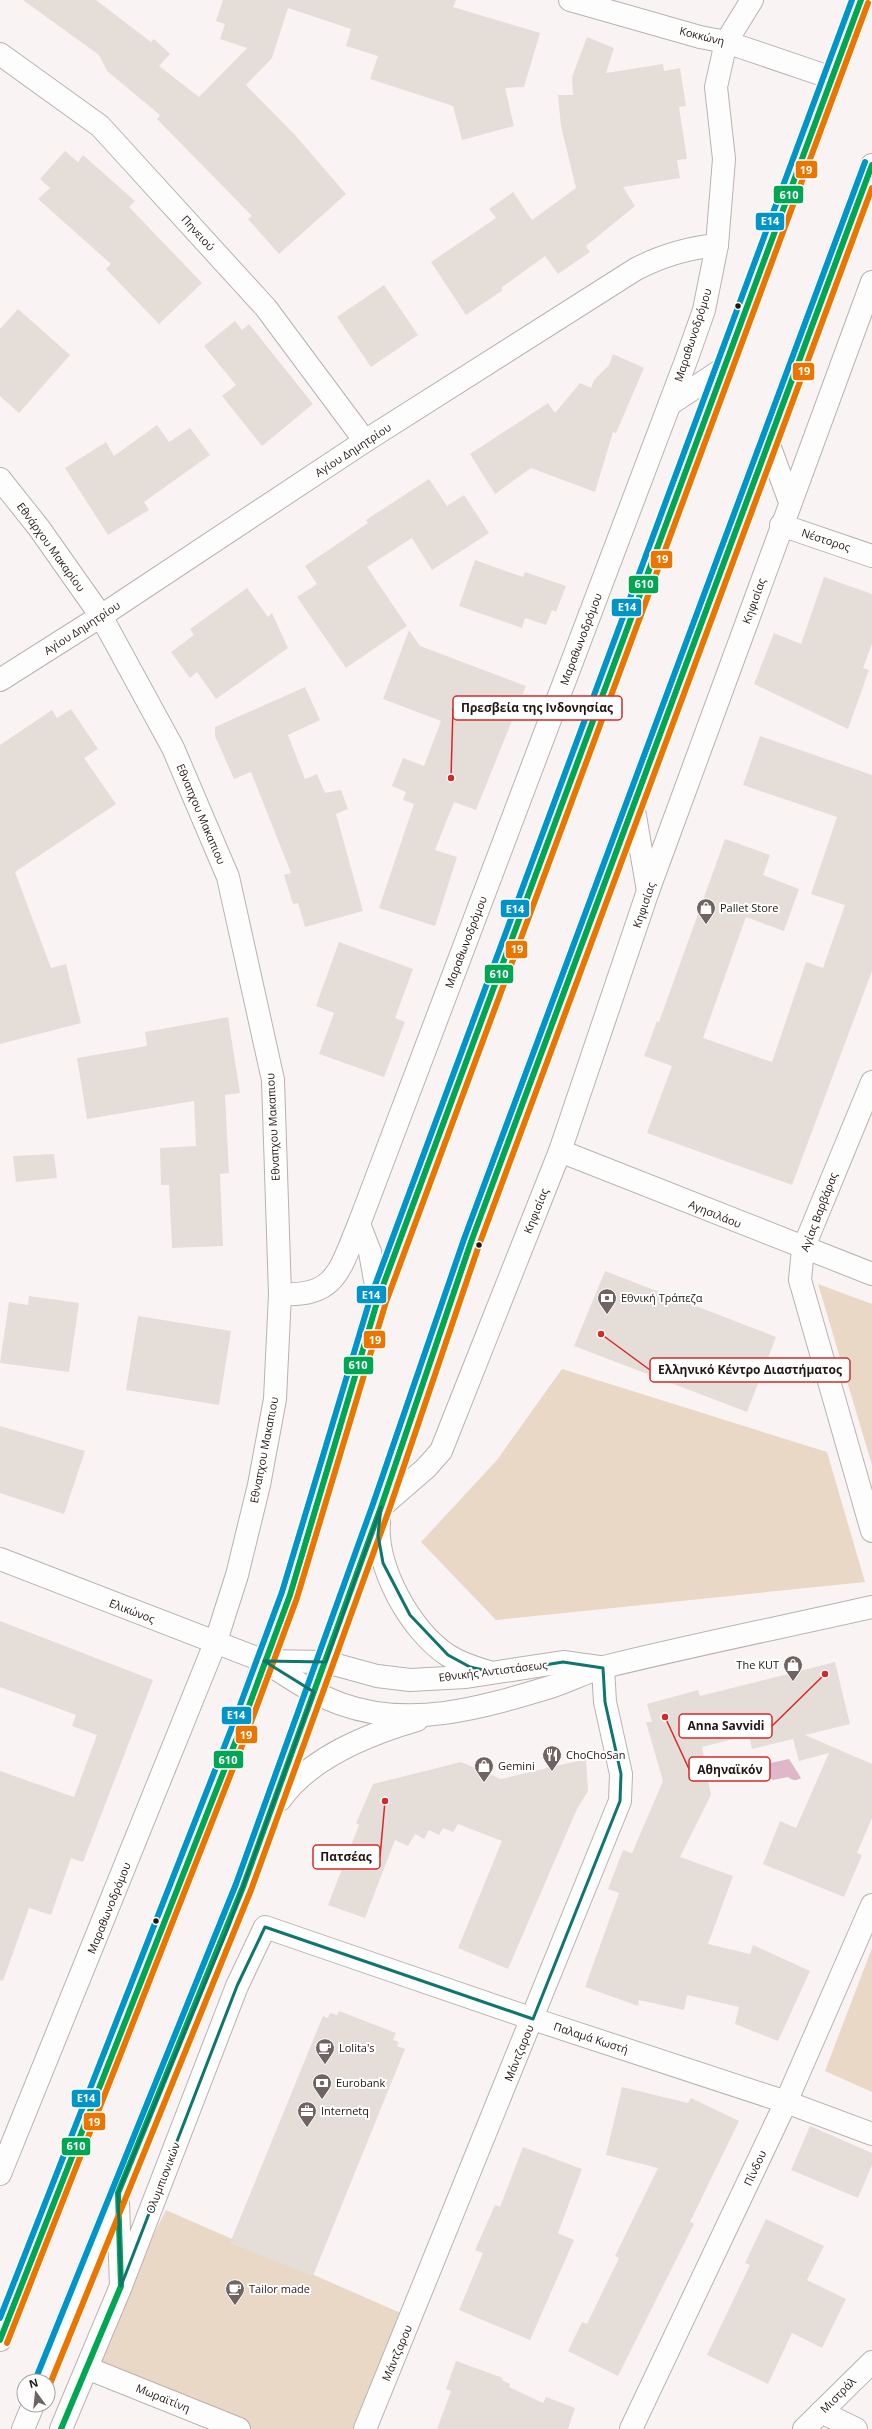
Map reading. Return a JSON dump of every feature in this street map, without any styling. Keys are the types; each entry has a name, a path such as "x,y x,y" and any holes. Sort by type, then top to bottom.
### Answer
{"street":[{"name":"Κοκκώνη","path":"570,0 700,37 726,42 832,78"},
{"name":"Μαραθωνοδρόμου","path":"280,1294 299,1295 328,1284 338,1274 359,1224 670,404 704,310 717,245 724,159 716,87 726,42 752,0"},
{"path":"0,2340 240,1730 264,1661 290,1594 378,1299 723,369 862,0"},
{"name":"Πηνειού","path":"0,54 100,126 266,308 366,441"},
{"name":"Κηφισίας","path":"46,2373 118,2193 228,1928 326,1662 381,1507 471,1242 634,808 872,165"},
{"name":"Αγίου Δημητρίου","path":"0,680 102,616 366,441 636,269 662,256 689,248 717,245"},
{"name":"Κηφισίας","path":"381,1507 426,1468 441,1451 560,1151 648,891 781,525 872,282"},
{"path":"670,404 723,369"},
{"path":"769,445 790,502"},
{"name":"Εθνάρχου Μακαρίου","path":"0,479 39,528 102,616"},
{"name":"Νέστορος","path":"781,525 872,556"},
{"name":"Εθναπχου Μακαπιου","path":"102,616 173,748 228,876 272,1080 280,1294 275,1399 259,1486 237,1575 216,1641"},
{"path":"634,808 648,891"},
{"name":"Αγίας Βαρβάρας","path":"872,1082 803,1249 800,1280 872,1531"},
{"name":"Αγησιλάου","path":"560,1151 803,1249 872,1274"},
{"path":"359,1224 370,1252 378,1299"},
{"path":"381,1507 378,1535 383,1563 410,1615 430,1640 448,1656 470,1667 496,1673"},
{"name":"Ελικώνος","path":"0,1559 173,1627 216,1641 264,1661"},
{"name":"Εθνικής Αντιστάσεως","path":"264,1661 314,1692 342,1705 372,1712 403,1715 434,1715 466,1711 498,1703 603,1668 872,1607"},
{"name":"Μαραθωνοδρόμου","path":"0,2174 216,1641"},
{"name":"Εθνικής Αντιστάσεως","path":"264,1661 326,1662 377,1676 410,1680 496,1673 563,1662 603,1668"},
{"name":"Μάντζαρου","path":"365,2429 620,1801 621,1774 605,1702 603,1668"},
{"path":"269,1816 284,1793 301,1775 321,1762 372,1736 434,1715"},
{"name":"Πίνδου","path":"631,2429 786,2102 872,1905"},
{"name":"Παλαμά Κωστή","path":"265,1927 532,2019 786,2102 872,2134"},
{"name":"Ολυμπιονικών","path":"61,2429 121,2286 237,1986 265,1927"},
{"path":"118,2193 121,2286"},
{"name":"Μιστράλ","path":"804,2429 872,2362"},
{"name":"Μωραϊτίνη","path":"87,2368 239,2429"},
{"path":"821,2412 856,2429"},
{"path":"23,2429 30,2413"}],"highlighted area":[{"path":"381,1507 378,1535 383,1563 410,1615 448,1655 470,1667 496,1673 563,1662 603,1668 605,1702 621,1774 620,1801 533,2019 265,1927 237,1986 121,2286 118,2193 228,1928 314,1692 264,1661 326,1662"}],"shaded area":[{"path":"818,1284 872,1304 872,1465"},
{"path":"562,1369 827,1452 865,1582 496,1620 421,1542 497,1460"},
{"path":"789,1759 801,1778 798,1780 788,1777 773,1780 757,1770 756,1766"},
{"path":"872,1948 872,2092 825,2071"},
{"path":"166,2210 412,2318 365,2429 239,2429 87,2368"}],"building":[{"path":"23,0 96,0 151,42 154,39 170,54 159,66 199,97 247,48 220,39 225,24 216,21 223,0 456,0 453,7 540,33 524,87 505,88 514,126 462,140 453,106 370,79 378,56 346,46 351,29 288,8 272,58 246,85 295,135 346,194 279,254 248,219 252,216 157,119 160,115 107,71 99,55"},
{"path":"587,37 614,48 606,73 663,64 664,71 680,68 686,106 679,107 687,159 677,160 680,178 623,187 635,206 586,246 590,252 558,274 545,256 501,288 503,290 466,315 431,262 496,218 489,209 513,192 532,220 576,188 561,126 558,95 573,95 572,77"},
{"path":"65,151 78,162 83,155 135,201 129,207 202,283 159,324 106,269 111,264 38,199 50,188 40,179"},
{"path":"384,285 418,335 371,367 337,317"},
{"path":"18,309 70,355 19,413 0,396 0,329"},
{"path":"235,321 242,330 249,324 313,404 262,446 222,396 236,385 204,346"},
{"path":"613,354 644,368 616,433 613,432 595,492 531,468 495,494 470,454 548,403 555,413 580,383 591,388 594,380 609,365"},
{"path":"157,425 169,442 190,428 210,455 144,502 149,510 108,535 65,468 106,442 114,456"},
{"path":"429,479 447,506 464,495 489,533 432,570 412,538 367,567 407,626 346,668 297,597 317,584 305,566 368,523 366,520"},
{"path":"475,560 523,577 525,572 566,586 556,612 552,610 546,625 525,618 522,628 459,606"},
{"path":"824,577 872,594 872,644 863,668 869,670 848,729 754,684 774,633 801,644"},
{"path":"247,588 268,617 272,613 288,648 216,699 197,672 190,678 171,652 194,635 190,629"},
{"path":"409,630 420,646 526,686 476,810 454,802 435,850 457,857 435,926 379,908 414,804 403,800 406,792 392,786 403,758 424,766 441,721 383,699"},
{"path":"305,687 320,720 288,735 305,779 317,774 325,793 341,790 348,809 336,814 363,911 305,927 298,903 293,904 284,875 291,873 251,772 234,779 215,736 215,727"},
{"path":"71,709 98,749 84,758 116,804 15,872 51,968 66,964 81,1023 0,1044 0,745 52,710 57,718"},
{"path":"760,736 872,775 872,971 792,1185 647,1133 672,1066 644,1056 657,1021 659,1022 725,839 770,855 763,875 799,889 784,931 746,917 703,1038 772,1062 806,962 823,968 845,905 811,894 837,817 743,785"},
{"path":"339,942 413,969 395,1018 405,1022 384,1077 319,1054 334,1013 316,1006"},
{"path":"228,1017 240,1093 225,1095 229,1173 220,1174 223,1246 172,1248 169,1185 161,1185 160,1148 196,1146 194,1101 87,1119 77,1058 147,1046 145,1032"},
{"path":"54,1154 57,1178 16,1182 13,1156"},
{"path":"605,1271 776,1337 747,1412 574,1346"},
{"path":"29,1296 79,1303 69,1372 0,1363 9,1302 28,1305"},
{"path":"138,1316 231,1331 219,1405 126,1390"},
{"path":"0,1426 85,1451 64,1514 0,1493"},
{"path":"0,1621 153,1680 83,1862 71,1858 51,1915 29,1908 3,1981 0,1980 0,1771 74,1797 97,1735 72,1726 76,1715 0,1687"},
{"path":"835,1662 850,1724 805,1735 872,1764 872,1818 857,1853 862,1855 844,1897 763,1864 780,1821 796,1828 829,1753 799,1761 793,1739 752,1749 749,1735 702,1747 711,1795 680,1857 733,1876 708,1944 750,1954 753,1945 810,1971 778,2041 735,2024 739,2007 687,1995 684,2010 639,2000 638,2006 585,1987 619,1893 608,1889 623,1850 632,1853 663,1781 646,1722 652,1722 647,1704 698,1690 700,1696"},
{"path":"586,1759 588,1791 577,1809 508,1969 458,1948 502,1841 458,1824 453,1832 443,1828 439,1835 429,1830 424,1839 415,1834 408,1846 395,1840 365,1918 328,1905 359,1825 356,1823 373,1784 461,1762 501,1779"},
{"path":"339,2011 396,2033 393,2040 399,2042 397,2046 405,2049 313,2276 230,2243 323,2016 328,2018 330,2013 337,2015"},
{"path":"622,2087 688,2103 691,2098 739,2121 690,2222 694,2224 618,2376 568,2351 582,2322 587,2324 619,2258 615,2256 658,2168 606,2155"},
{"path":"810,2126 872,2153 872,2165 858,2198 791,2170"},
{"path":"523,2147 582,2169 558,2233 574,2240 530,2340 459,2310 483,2253 475,2250 495,2205 500,2207"},
{"path":"766,2219 824,2246 807,2280 846,2299 822,2348 792,2333 768,2384 707,2355 750,2265 745,2263"},
{"path":"456,2361 503,2378 502,2380 510,2384 509,2387 543,2403 546,2397 575,2408 568,2429 437,2429 451,2391 446,2389"}],"transit line":[{"name":"Ε14","path":"0,2318 232,1727 282,1592 371,1296 852,0"},
{"name":"610","path":"0,2340 240,1730 290,1595 378,1299 861,0"},
{"name":"19","path":"7,2343 247,1733 297,1598 386,1302 868,3"},
{"name":"Ε14","path":"38,2373 236,1884 373,1504 464,1239 865,162"},
{"name":"610","path":"61,2429 121,2286 118,2193 243,1887 381,1507 471,1242 872,165"},
{"name":"19","path":"54,2373 251,1890 389,1510 479,1245 872,188"}],"place":[{"name":"Πρεσβεία της Ινδονησίας","path":"451,778"},
{"name":"Pallet Store","path":"706,925"},
{"name":"Εθνική Τράπεζα","path":"607,1315"},
{"name":"Ελληνικό Κέντρο Διαστήματος","path":"601,1334"},
{"name":"Anna Savvidi","path":"825,1674"},
{"name":"The KUT","path":"793,1682"},
{"name":"Αθηναϊκόν","path":"665,1717"},
{"name":"ChoChoSan","path":"552,1772"},
{"name":"Gemini","path":"484,1783"},
{"name":"Πατσέας","path":"385,1801"},
{"name":"Lolita's","path":"325,2065"},
{"name":"Eurobank","path":"322,2100"},
{"name":"Internetq","path":"307,2128"},
{"name":"Tailor made","path":"235,2306"}]}
